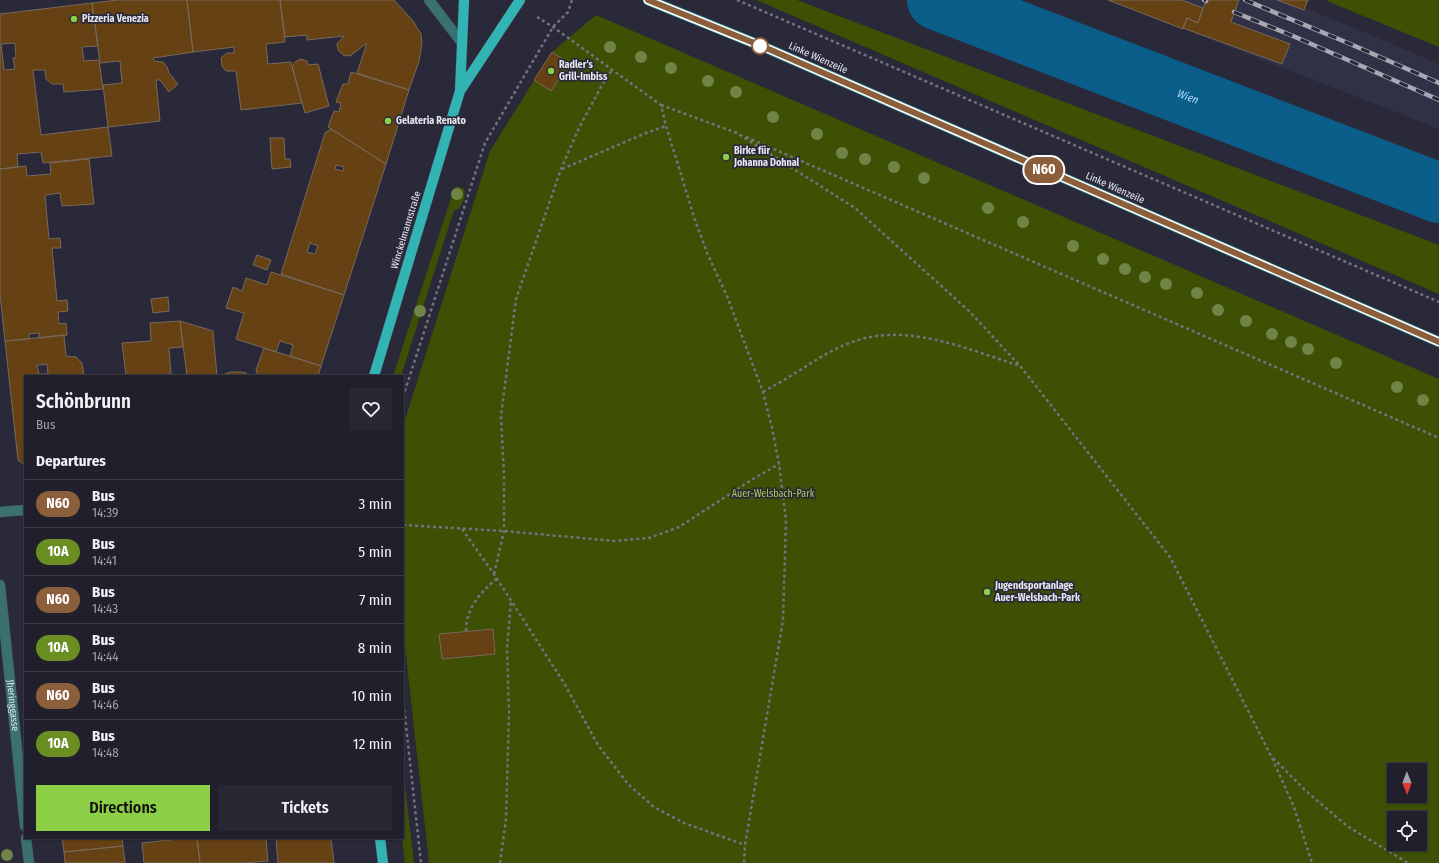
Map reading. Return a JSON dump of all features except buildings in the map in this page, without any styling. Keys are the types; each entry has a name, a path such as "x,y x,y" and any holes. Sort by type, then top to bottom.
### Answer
{"main road":[{"name":"Winckelmannstraße","path":"374,375 460,91 464,0"},
{"name":"Winckelmannstraße","path":"460,91 520,0"},
{"name":"Linke Wienzeile","path":"648,0 764,47 1439,342"},
{"path":"380,839 383,863"}],"street":[{"path":"428,0 462,43"},
{"path":"0,512 24,510"},
{"name":"Jheringgasse","path":"0,585 24,816"},
{"path":"26,839 29,863"}],"path":[{"path":"404,394 485,143 553,27 568,12 572,0"},
{"path":"737,0 1439,302"},
{"path":"553,27 661,105 737,134 1439,438"},
{"path":"494,574 504,531 504,476 501,416 516,299 561,169 579,128 602,85 612,70"},
{"path":"661,105 695,220 708,255 727,296 763,392 779,464 786,520 783,620 745,845 744,863"},
{"path":"561,169 666,126"},
{"path":"737,134 855,208 969,311 1021,366 1170,557 1271,756 1294,807 1312,863"},
{"path":"763,392 792,376 820,357 848,343 872,336 895,334 940,340 1021,366"},
{"path":"404,525 504,531 614,541 649,538 679,527 779,464"},
{"path":"462,529 497,578 564,683 598,745 628,784 654,807 684,823 745,845"},
{"path":"466,631 467,618 470,608 483,590 497,578"},
{"path":"500,863 506,819 509,712 507,648 511,600"},
{"path":"404,707 421,863"},
{"path":"1271,756 1306,791 1347,826 1408,863"}],"shaded area":[{"path":"1109,0 1283,0 1305,8 1439,64 1439,129"}],"green space":[{"path":"756,0 797,0 1439,245 1439,294"},
{"path":"1439,0 1439,47 1327,1"},
{"name":"Auer-Welsbach-Park","path":"596,15 1439,379 1439,863 429,863 404,638 404,423 490,151 552,52"},
{"path":"456,186 464,189 463,202 459,208 454,210 401,375 393,375"},
{"path":"404,777 414,863 405,863 402,839 404,839"}],"waterway":[{"name":"Wien","path":"937,0 1439,193"}],"railway":[{"path":"1245,0 1439,83"},
{"path":"1234,12 1293,36 1439,100"}],"bus line":[{"name":"N60","path":"648,0 764,47 1439,342"}],"place":[{"name":"Pizzeria Venezia","path":"74,19"},
{"name":"Radler's Grill-Imbiss","path":"551,71"},
{"name":"Gelateria Renato","path":"388,121"},
{"name":"Birke für Johanna Dohnal","path":"726,157"},
{"name":"Jugendsportanlage Auer-Welsbach-Park","path":"987,592"}]}
